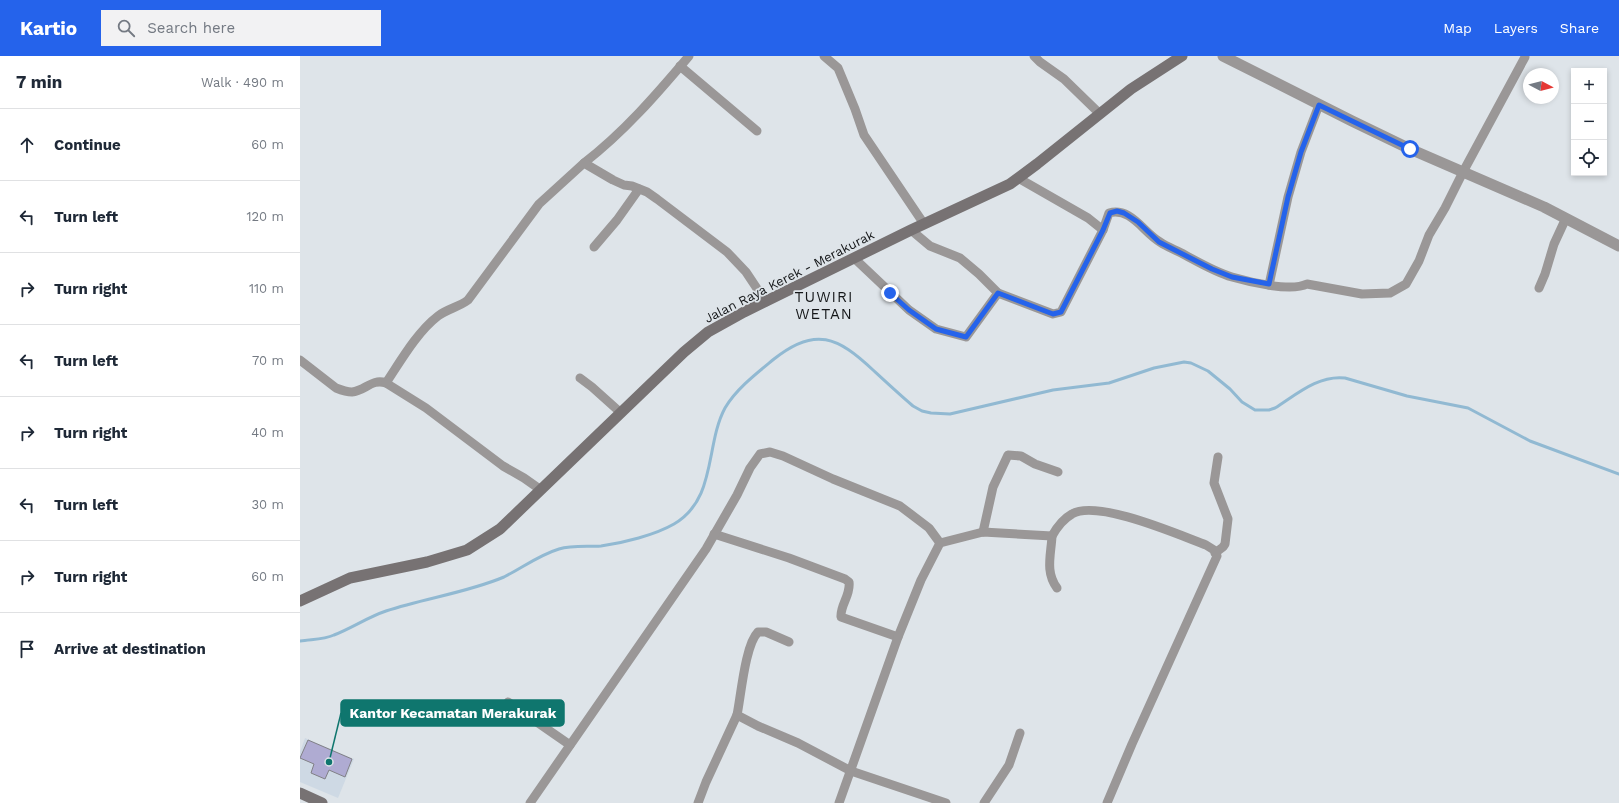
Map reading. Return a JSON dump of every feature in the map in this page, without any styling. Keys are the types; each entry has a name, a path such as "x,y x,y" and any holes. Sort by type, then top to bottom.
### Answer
{"main road":[{"name":"Jalan Raya Kerek - Merakurak","path":"300,601 350,578 427,562 467,550 500,529 541,490 614,407 708,332 744,312 854,258 1010,184 1097,110 1182,56"},
{"path":"300,793 322,803"}],"street":[{"path":"386,383 406,353 426,328 438,316 468,300 539,204 584,163 618,135 644,109 688,56"},
{"path":"824,56 838,68 855,109 864,136 924,224"},
{"path":"1034,56 1084,96 1097,110"},
{"path":"1223,56 1410,149 1544,207 1619,246"},
{"path":"912,230 930,246 960,258 998,293 1053,314 1061,312 1103,230 1110,213 1117,211 1124,213 1138,222 1159,242 1212,269 1232,277 1291,288 1302,287 1307,284 1362,294 1390,293 1406,284 1419,261 1429,235 1445,208 1525,57"},
{"path":"680,66 757,131"},
{"path":"1269,284 1288,197 1301,152 1319,105"},
{"path":"584,163 613,180 639,188 657,199 727,252 746,272 766,302"},
{"path":"1018,178 1088,218 1103,230"},
{"path":"594,246 617,220 639,188"},
{"path":"1539,288 1554,244 1566,218"},
{"path":"854,258 909,310 936,329 966,337 998,293"},
{"path":"301,363 336,388 342,390 352,392 372,383 386,383 426,408 502,466 528,480 541,490"},
{"path":"580,378 614,407"},
{"path":"530,803 714,534 760,454 770,452 783,456 833,479 900,506 929,528 940,543"},
{"path":"983,532 993,487 1008,455 1020,456 1035,464 1058,472"},
{"path":"1107,803 1132,744 1215,561 1216,553 1225,544 1228,519 1214,483 1218,457"},
{"path":"1057,588 1049,571 1052,536 1059,524 1073,513 1091,509 1123,516 1206,545 1216,553"},
{"path":"839,803 898,637 921,580 940,543 983,532 1052,536"},
{"path":"714,534 789,558 845,579 849,582 850,588 842,609 841,617 898,637"},
{"path":"698,803 706,782 738,715 751,642 758,632 766,632 789,642"},
{"path":"508,702 570,744"},
{"path":"738,715 758,726 798,743 851,771 946,803"},
{"path":"984,803 1009,765 1020,733"}],"shaded area":[{"path":"305,738 354,759 338,798 300,782 300,752"}],"building":[{"path":"308,740 352,759 345,777 329,770 325,779 311,773 314,764 300,758"}],"waterway":[{"path":"300,641 330,637 386,611 490,583 538,558 559,549 619,543 648,535 674,524 688,513 697,501 704,486 719,423 725,408 735,394 774,359 802,342 814,339 837,343 849,350 913,406 922,411 931,413 950,414 1053,390 1109,383 1154,368 1184,362 1191,363 1208,371 1230,389 1242,402 1255,410 1269,410 1275,408 1317,382 1326,379 1345,378 1407,396 1468,408 1530,441 1619,474"}],"place":[{"name":"Kantor Kecamatan Merakurak","path":"329,762"}],"district":[{"name":"TUWIRI WETAN","path":"824,306"}],"route":[{"path":"890,293 909,310 936,329 966,337 998,293 1053,314 1061,312 1103,230 1110,213 1117,211 1124,213 1138,222 1159,242 1212,269 1232,277 1269,284 1288,197 1301,152 1319,105 1410,149"}]}
